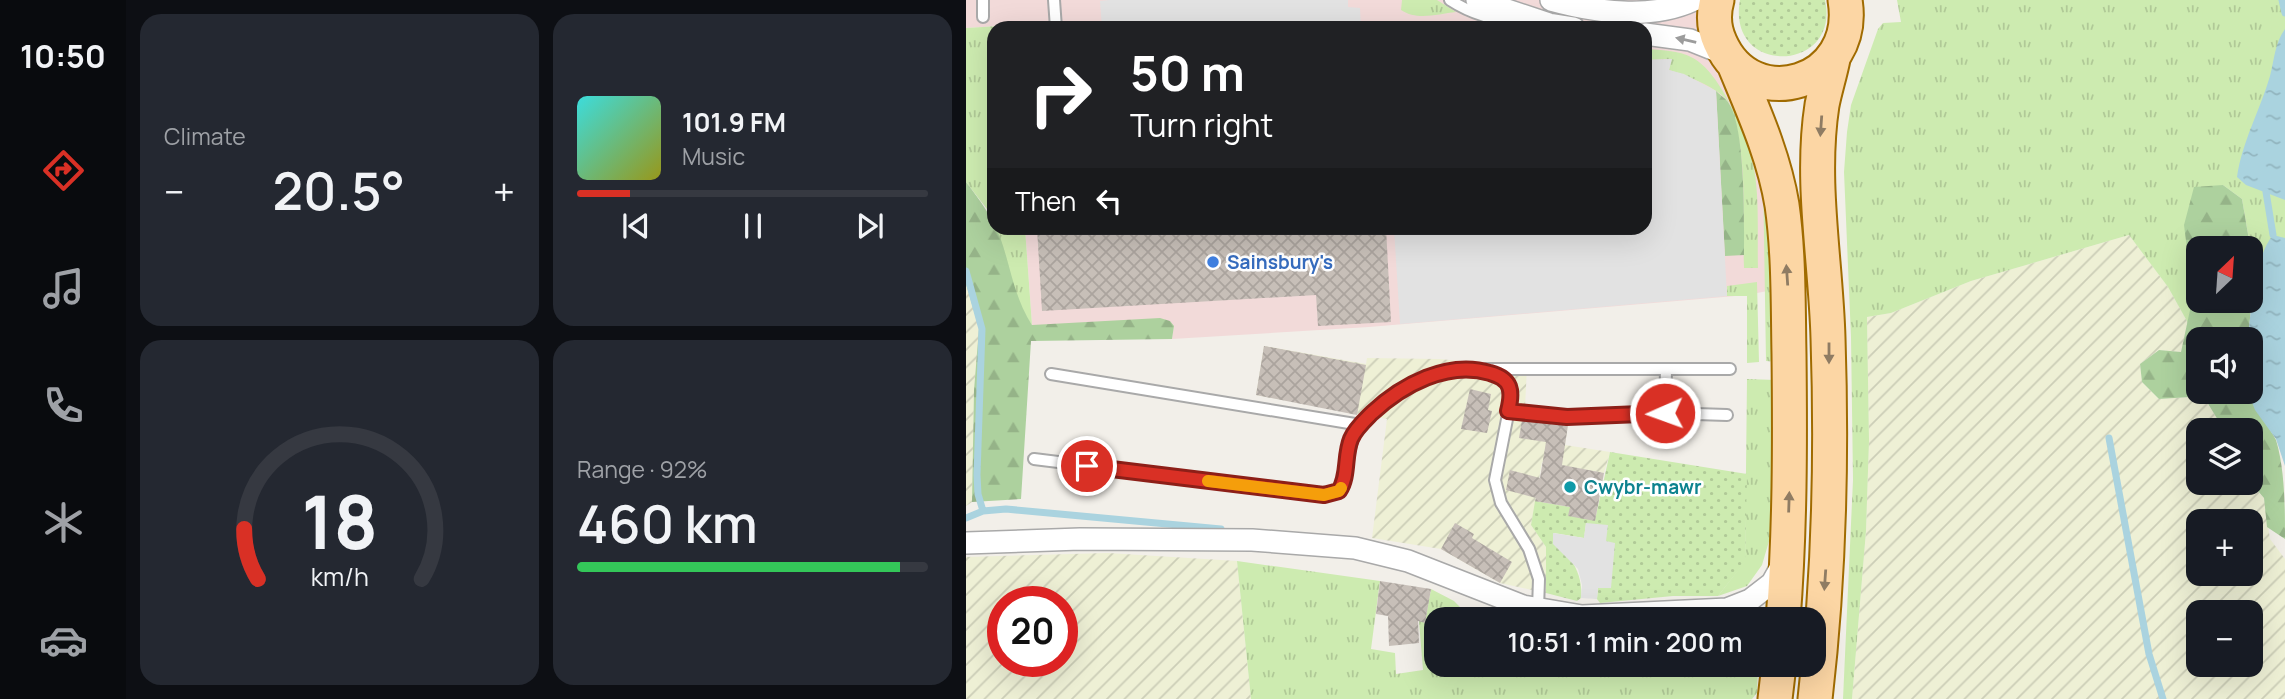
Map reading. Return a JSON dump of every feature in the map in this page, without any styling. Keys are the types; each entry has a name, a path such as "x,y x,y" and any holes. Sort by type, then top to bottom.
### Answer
{"main road":[{"path":"1717,0 1714,9 1715,33 1730,59 1773,162 1782,206 1787,288 1790,453 1784,607"},
{"path":"1815,699 1826,564 1829,447 1828,337 1819,197 1819,146 1822,105 1833,59 1844,38 1848,15 1845,0"},
{"path":"1730,59 1741,71 1761,81 1794,83 1816,74 1833,59"},
{"path":"1775,699 1778,677"}],"street":[{"path":"1476,0 1540,21"},
{"path":"1551,0 1597,4 1639,12 1678,8 1694,0"},
{"path":"1652,35 1690,40 1730,59"},
{"path":"966,543 1080,539 1252,540 1355,548 1408,561 1529,607"},
{"path":"1732,607 1750,600 1772,583 1788,555"}],"lane":[{"path":"983,0 983,17"},
{"path":"1054,0 1056,21"},
{"path":"1450,0 1462,8 1495,21"},
{"path":"1034,460 1324,495 1339,491 1344,484 1352,436 1361,425 1386,400 1415,383 1445,372 1477,369 1730,369"},
{"path":"1477,369 1495,374 1509,384 1512,394 1495,480 1501,503 1529,549 1539,579 1538,607"},
{"path":"1665,413 1666,369"},
{"path":"1051,374 1361,425"},
{"path":"1508,411 1567,417 1665,413 1727,415"}],"shaded area":[{"path":"966,0 1718,0 1741,71 1787,287 1747,295 1369,327 1172,339 1174,326 1032,325 1026,235 1652,235 1652,21 987,21 987,27 966,28"},
{"path":"1348,0 1348,7 1360,8 1361,21 1101,21 1100,1"},
{"path":"1672,59 1669,70 1684,74 1716,91 1727,296 1400,324 1394,235 1652,235 1652,60"},
{"path":"1586,523 1608,525 1606,541 1615,543 1611,588 1598,588 1597,599 1581,598 1582,585 1578,569 1553,544 1553,533 1584,538"}],"green space":[{"path":"1402,0 1437,0 1456,12 1414,15 1401,10"},
{"path":"1740,0 1825,0 1825,24 1816,42 1801,52 1783,56 1765,53 1750,43 1740,25"},
{"path":"1897,0 2281,0 2285,8 2285,259 2263,258 2263,236 2248,236 2242,199 2223,185 2201,236 2186,236 2188,323 2168,287 2129,235 1971,281 1891,313 1867,317 1869,441 1866,531 1852,699 1843,699 1853,480 1851,337 1844,172 1847,132 1851,105 1878,29 1883,23 1901,22"},
{"path":"987,27 987,209 966,182 966,28"},
{"path":"1652,49 1687,55 1703,65 1731,105 1745,137 1755,176 1758,268 1744,268 1741,155 1730,105 1710,87 1669,70 1671,59 1652,60"},
{"path":"1716,91 1728,102 1738,132 1743,176 1744,255 1725,256"},
{"path":"1763,175 1774,227 1777,362 1766,361"},
{"path":"966,182 987,212 987,235 999,235 1017,293 1032,325 1160,318 1170,321 1174,326 1172,339 1031,341 1021,499 972,502 974,390 979,328 966,284"},
{"path":"2223,185 2242,199 2248,236 2186,236 2186,241 2184,225 2194,187"},
{"path":"997,235 1026,235 1032,325 1021,308"},
{"path":"2129,235 2168,287 2188,323 2181,352 2159,350 2140,364 2142,382 2159,399 2186,397 2186,404 2208,404 2217,418 2186,418 2186,495 2261,495 2264,498 2270,539 2285,559 2285,699 1852,699 1866,531 1869,441 1867,317 1891,313 1971,281"},
{"path":"1757,282 1759,362 1747,363 1747,296 1727,296 1727,286"},
{"path":"966,284 979,328 974,390 972,502 966,506"},
{"path":"2189,313 2251,313 2249,327 2186,327"},
{"path":"2186,329 2186,397 2159,399 2142,382 2140,364 2159,350 2181,352"},
{"path":"1264,346 1366,364 1367,358 1439,359 1527,367 1525,407 1572,415 1565,445 1610,452 1604,473 1542,462 1531,525 1546,547 1546,593 1500,583 1441,549 1372,538 1387,419 1256,395"},
{"path":"1747,379 1776,380 1772,531 1762,565 1747,586 1718,596 1745,561"},
{"path":"2208,404 2253,404 2262,418 2217,418"},
{"path":"2263,420 2276,440 2279,452 2284,489 2285,539 2267,527 2261,495"},
{"path":"1610,452 1747,474 1745,562 1718,596 1673,596 1600,603 1597,599 1598,587 1611,588 1606,541 1586,523 1584,538 1554,533 1577,571 1581,598 1577,601 1546,593 1546,547 1531,525 1535,501 1570,507 1595,520"},
{"path":"1108,553 1237,561 1251,699 966,699 966,557"},
{"path":"1237,561 1380,581 1371,649 1395,653 1396,674 1423,670 1419,621 1424,622 1424,677 1758,677 1757,693 1752,699 1251,699"},
{"path":"1431,589 1460,607 1428,607"}],"water":[{"path":"2285,29 2285,200 2246,185 2237,177 2277,46"},
{"path":"2273,235 2285,238 2285,466 2276,439 2253,404 2263,404 2263,327 2249,327 2251,313 2263,313 2263,255"}],"building":[{"name":"Sainsbury's","path":"1037,235 1386,235 1391,322 1318,326 1316,295 1042,311"},
{"path":"1264,346 1366,365 1357,415 1256,395"},
{"path":"1470,389 1491,394 1488,410 1492,411 1487,433 1461,429"},
{"path":"1522,420 1568,425 1562,465 1604,473 1595,521 1568,516 1570,507 1535,501 1536,498 1506,490 1510,470 1540,478 1546,442 1519,438"},
{"path":"1455,523 1474,534 1472,538 1512,562 1500,583 1441,549"},
{"path":"1380,581 1431,589 1428,607 1424,607 1424,623 1418,621 1419,643 1389,646 1388,616 1376,614"}],"waterway":[{"path":"2282,0 2285,13"},
{"path":"2266,192 2273,235"},
{"path":"966,271 982,329 977,475 978,494 983,511 966,518"},
{"path":"2109,438 2149,654 2163,699"},
{"path":"983,511 1006,509 1221,529"}],"slow traffic":[{"path":"1208,481 1324,495 1341,488"}],"place":[{"name":"Sainsbury's","path":"1213,262"},
{"name":"Cwybr-mawr","path":"1570,487"}],"route":[{"path":"1087,466 1324,495 1339,491 1344,484 1352,436 1386,400 1415,383 1445,372 1477,369 1495,374 1509,384 1512,394 1508,411 1567,417 1665,413"}]}
